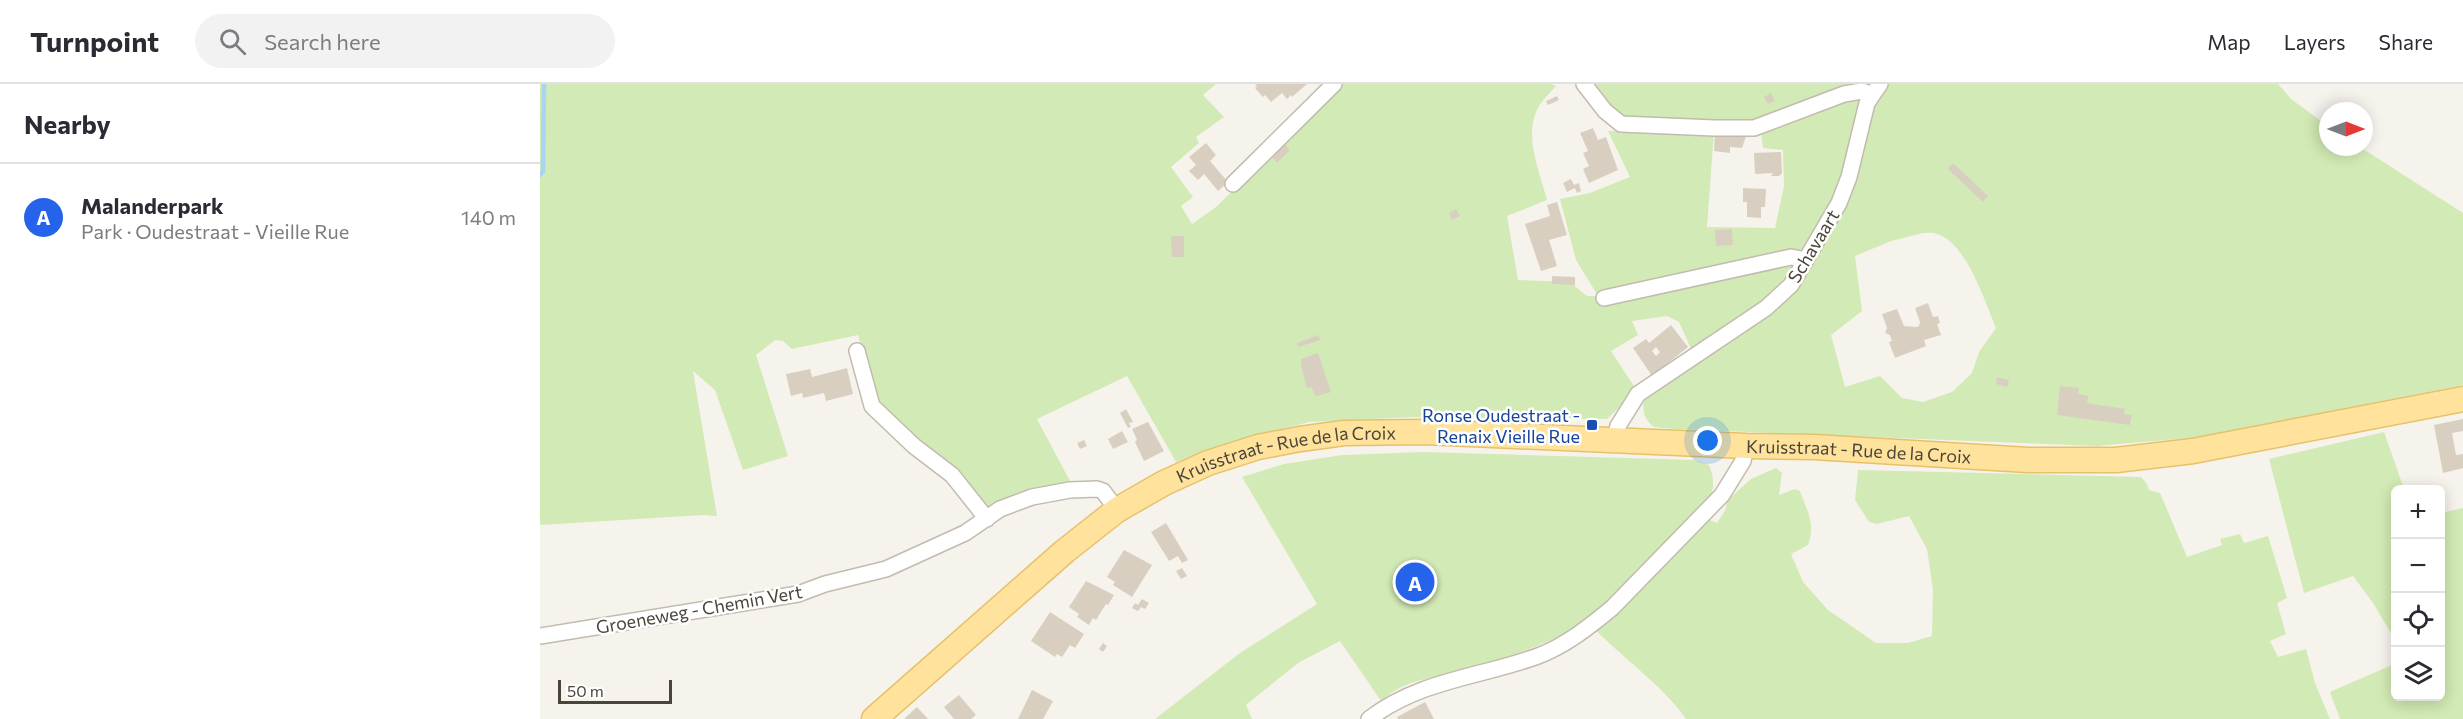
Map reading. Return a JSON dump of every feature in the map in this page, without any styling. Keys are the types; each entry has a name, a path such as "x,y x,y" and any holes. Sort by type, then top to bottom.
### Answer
{"main road":[{"name":"Kruisstraat - Rue de la Croix","path":"874,719 1065,550 1117,510 1164,483 1208,463 1258,447 1323,435 1425,432 1815,447 2028,460 2116,460 2182,453 2463,399"}],"street":[{"path":"1233,184 1334,84"},
{"path":"1584,84 1605,111 1621,124 1714,128 1754,128 1844,94 1875,89"},
{"name":"Schavaart","path":"1614,440 1618,426 1638,394 1766,308 1791,285 1839,203 1849,177 1860,124 1875,89"},
{"path":"1604,298 1791,257 1806,260"},
{"path":"857,351 872,406 914,446 952,475 987,519"},
{"path":"1369,719 1402,698 1429,687 1539,656 1564,644 1593,624 1612,608 1722,495 1743,461 1746,446"},
{"name":"Groeneweg - Chemin Vert","path":"540,636 798,594 825,584 886,569 939,547 1000,509 1032,497 1086,488 1103,491 1117,510"}],"green space":[{"path":"540,84 1216,84 1203,95 1224,117 1196,137 1199,143 1171,167 1193,197 1181,206 1192,224 1216,207 1343,84 1551,84 1556,86 1538,108 1532,130 1534,154 1547,200 1507,216 1518,280 1570,282 1587,296 1598,296 1576,260 1560,199 1590,193 1630,177 1608,131 1714,131 1707,227 1775,228 1784,186 1783,150 1763,148 1761,130 1769,131 1779,128 1778,115 1761,122 1621,119 1588,84 2278,84 2291,99 2319,119 2319,156 2373,155 2463,213 2463,385 2200,437 2097,446 1654,427 1645,415 1644,401 1697,362 1679,322 1667,316 1632,321 1638,335 1611,351 1637,391 1607,419 1414,417 1309,422 1234,441 1176,462 1127,376 1037,419 1072,485 990,510 962,478 878,405 858,335 792,349 783,341 775,340 756,355 788,456 743,470 715,390 693,371 717,516 540,525","holes":["1932,233 1947,239 1966,260 1996,328 1979,352 1972,373 1952,392 1923,402 1902,398 1880,376 1845,387 1831,335 1862,311 1855,256 1891,241"]},
{"path":"2384,432 2403,485 2391,485 2391,633 2353,576 2304,593 2269,459"},
{"path":"1424,452 1695,460 1709,465 1713,480 1710,497 1701,516 1717,523 1726,509 1727,501 1742,487 1751,479 1776,468 1782,473 1779,495 1795,489 1800,491 1810,518 1811,531 1808,545 1791,554 1803,582 1828,610 1876,643 1908,643 1932,636 1933,590 1927,549 1909,516 1877,524 1869,522 1855,500 1858,470 2141,477 2149,490 2160,493 2187,557 2222,545 2220,539 2240,534 2244,543 2268,536 2287,598 2277,603 2286,634 2270,641 2278,657 2306,649 2315,683 2330,719 1686,719 1653,682 1589,623 1498,660 1411,683 1381,701 1340,641 1298,663 1246,705 1252,719 1155,719 1240,653 1317,604 1242,477 1284,464 1342,455"},
{"path":"2463,508 2463,719 2340,719 2330,692 2391,665 2391,701 2445,701 2445,512"}],"building":[{"path":"1255,84 1307,84 1292,97 1291,95 1287,99 1282,93 1271,102 1255,88 1257,86"},
{"path":"1771,93 1775,101 1768,104 1764,97"},
{"path":"1557,96 1559,100 1548,105 1546,101"},
{"path":"1593,128 1598,140 1606,137 1618,170 1589,183 1583,169 1589,166 1583,153 1588,151 1580,133"},
{"path":"1715,131 1747,133 1742,148 1730,147 1730,153 1714,151"},
{"path":"1206,143 1216,155 1210,161 1228,182 1218,191 1204,174 1198,180 1189,171 1196,165 1189,157"},
{"path":"1284,144 1290,150 1277,163 1272,157"},
{"path":"1781,152 1782,173 1779,176 1771,176 1773,173 1755,174 1754,153"},
{"path":"1953,163 1988,196 1983,202 1948,169"},
{"path":"1571,179 1574,185 1579,183 1581,191 1577,193 1575,188 1567,192 1563,183"},
{"path":"1743,188 1766,189 1765,207 1761,207 1761,218 1747,217 1747,202 1743,202"},
{"path":"1557,202 1567,235 1549,240 1557,266 1541,271 1525,224 1550,216 1547,205"},
{"path":"1456,209 1460,216 1452,220 1449,213"},
{"path":"1732,229 1733,245 1716,246 1715,230"},
{"path":"1171,236 1184,236 1184,257 1172,257"},
{"path":"1552,276 1575,277 1575,285 1552,284"},
{"path":"1928,303 1933,317 1938,316 1940,323 1937,324 1941,335 1924,340 1926,346 1895,358 1889,342 1892,341 1890,335 1885,333 1887,328 1882,314 1897,309 1904,326 1916,327 1920,322 1915,308"},
{"path":"1671,325 1688,347 1652,376 1633,348 1646,339 1649,343","holes":["1656,347 1660,352 1656,356 1652,351"]},
{"path":"1318,335 1320,340 1298,347 1297,343"},
{"path":"1318,353 1331,392 1316,396 1311,387 1307,388 1301,359"},
{"path":"847,368 853,394 826,401 824,393 803,398 802,393 791,396 786,374 810,369 812,377"},
{"path":"1997,377 2009,380 2007,387 1996,384"},
{"path":"2060,386 2079,388 2078,394 2088,396 2087,403 2125,409 2124,414 2132,415 2130,425 2057,415"},
{"path":"1126,409 1133,422 1129,423 1131,427 1128,428 1120,413"},
{"path":"2463,419 2463,431 2452,433 2456,455 2463,454 2463,468 2443,473 2434,425"},
{"path":"1148,422 1164,451 1144,461 1132,429"},
{"path":"1122,431 1128,442 1113,449 1108,439"},
{"path":"1084,440 1087,446 1080,449 1077,443"},
{"path":"1166,523 1188,560 1182,563 1178,556 1169,561 1151,532"},
{"path":"1124,550 1152,565 1132,597 1113,585 1115,582 1107,577"},
{"path":"1182,568 1187,576 1181,579 1176,571"},
{"path":"1086,581 1114,595 1096,620 1093,618 1089,625 1077,617 1079,614 1069,607"},
{"path":"1142,599 1149,603 1145,609 1141,607 1138,611 1132,608 1135,603 1138,605"},
{"path":"1050,612 1084,634 1075,648 1070,645 1062,657 1057,654 1055,657 1031,641"},
{"path":"1103,643 1107,646 1103,652 1099,649"},
{"path":"1032,690 1053,701 1043,719 1018,719"},
{"path":"959,695 976,715 971,719 954,719 944,707"},
{"path":"1425,702 1434,719 1398,719 1397,717"},
{"path":"917,707 928,719 904,719"}],"waterway":[{"path":"540,175 543,172 544,84"}],"place":[{"name":"Ronse Oudestraat - Renaix Vieille Rue","path":"1592,425"},
{"name":"Malanderpark","path":"1415,582"}]}
